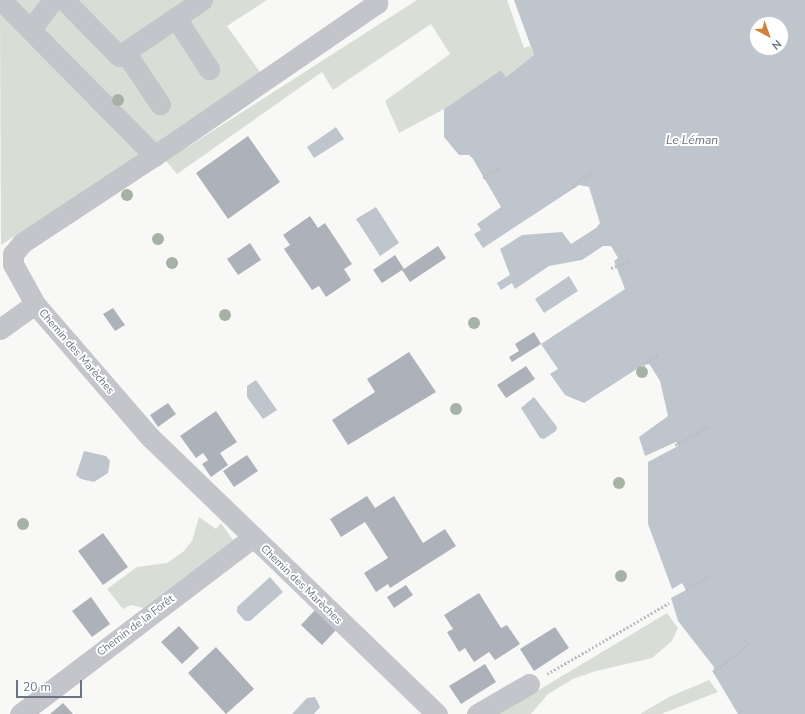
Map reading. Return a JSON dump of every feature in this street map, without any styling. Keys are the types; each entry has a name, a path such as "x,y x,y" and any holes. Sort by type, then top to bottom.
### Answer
{"street":[{"path":"1,0 155,156"},
{"path":"31,29 53,0"},
{"path":"64,0 119,56 202,0"},
{"name":"Chemin des Marèches","path":"375,0 377,3 155,156 22,243 13,254 16,275 35,304 150,437 252,538 436,714"},
{"path":"176,18 209,69"},
{"path":"125,52 160,104"},
{"path":"0,329 35,304"},
{"name":"Chemin de la Forêt","path":"20,714 252,538"},
{"path":"477,714 529,684"}],"path":[{"path":"483,178 501,167"},
{"path":"574,188 573,185 593,172"},
{"path":"612,268 629,261"},
{"path":"643,365 658,354"},
{"path":"675,445 708,428"},
{"path":"686,590 708,577"},
{"path":"529,684 669,603"},
{"path":"713,672 748,645 744,641"}],"shaded area":[{"path":"13,0 267,0 227,26 262,75 1,245 0,9"},
{"path":"417,0 507,0 524,48 530,46 534,55 506,77 501,70 444,109 399,133 385,101 450,54 431,24 333,90 322,72 177,174 166,161"},
{"path":"199,517 216,529 221,523 233,540 143,608 131,605 123,609 107,589 137,567 167,563 184,551 192,541"},
{"path":"667,613 678,628 672,641 652,658 596,671 573,679 548,694 531,714 499,714"},
{"path":"709,680 718,692 661,714 640,714 669,697"}],"water":[{"name":"Le Léman","path":"514,0 805,0 805,714 738,714 713,672 714,667 678,621 671,598 686,590 682,583 672,589 648,524 648,462 678,446 676,442 645,456 639,437 668,416 660,381 649,364 643,365 584,403 565,395 550,374 558,369 541,344 625,289 614,261 618,258 611,246 603,246 582,260 549,266 515,289 512,283 501,290 497,283 510,275 500,249 522,235 562,232 571,244 596,228 600,223 589,187 579,185 483,248 474,234 481,230 477,224 501,207 473,159 469,155 459,155 444,137 444,109 501,70 506,77 534,55"},
{"path":"336,127 344,139 314,158 307,147"},
{"path":"376,207 399,243 380,256 356,219"},
{"path":"569,276 578,291 544,313 535,299"},
{"path":"256,380 277,410 263,419 247,397 247,386"},
{"path":"534,397 557,427 556,431 544,439 540,438 521,408"},
{"path":"84,451 106,456 110,461 108,473 94,482 81,479 76,475"},
{"path":"270,577 283,592 250,621 245,621 237,612 237,607"},
{"path":"315,697 320,707 314,714 292,714 307,698"}],"building":[{"path":"248,136 280,182 228,219 196,173"},
{"path":"310,216 318,228 325,223 352,264 344,269 351,280 326,297 319,286 312,290 284,249 290,245 283,235"},
{"path":"250,243 261,260 238,275 227,259"},
{"path":"438,246 446,258 410,282 402,270 382,283 373,270 395,255 404,269"},
{"path":"113,308 125,325 115,331 103,314"},
{"path":"534,332 541,344 512,362 509,357 519,351 515,344"},
{"path":"409,352 436,392 348,445 332,420 375,392 367,379"},
{"path":"526,366 535,379 506,398 497,385"},
{"path":"168,403 176,414 158,427 150,415"},
{"path":"216,411 237,442 220,453 228,465 211,477 202,464 208,460 203,453 196,458 180,436"},
{"path":"247,455 258,471 234,487 223,471"},
{"path":"367,496 375,508 394,496 423,543 445,529 456,546 390,588 388,584 376,592 364,573 388,558 365,522 341,537 330,519"},
{"path":"103,533 128,567 103,585 78,551"},
{"path":"406,585 413,595 394,608 387,597"},
{"path":"479,593 501,628 507,625 520,644 495,660 489,652 474,662 465,648 459,652 447,632 453,629 444,615"},
{"path":"91,597 110,624 92,637 72,611"},
{"path":"315,610 336,630 322,645 301,625"},
{"path":"179,626 199,648 182,664 161,642"},
{"path":"555,627 569,648 534,671 520,649"},
{"path":"216,647 254,689 226,714 188,673"},
{"path":"485,664 496,682 461,704 449,686"},
{"path":"63,703 73,714 50,714"}]}
